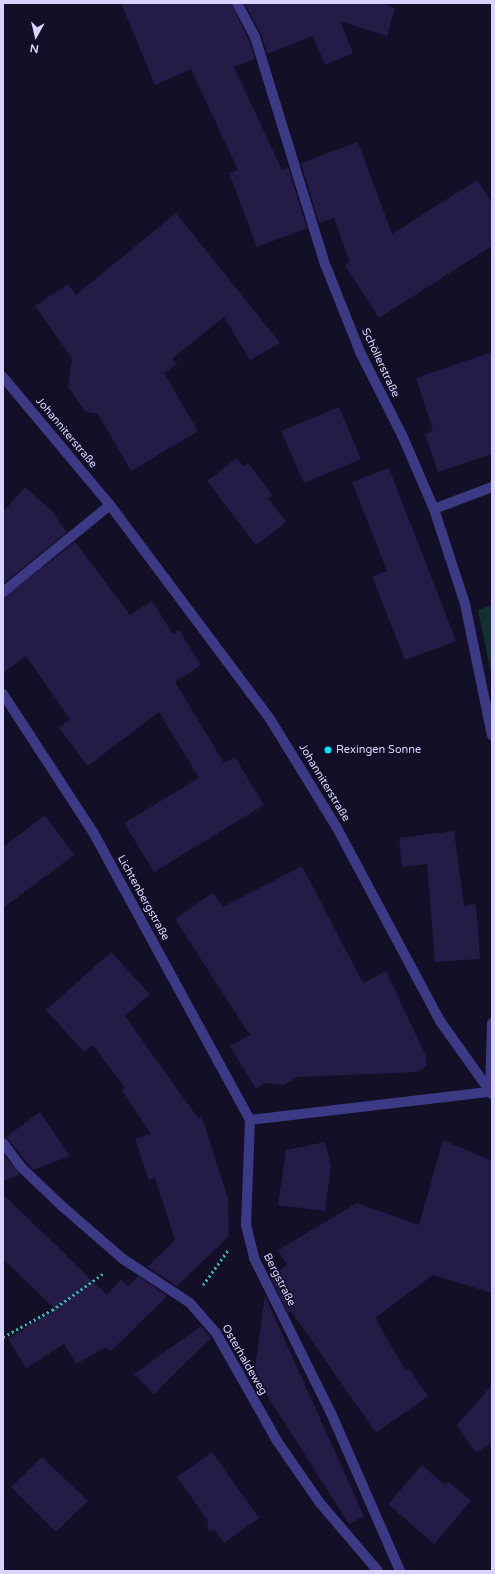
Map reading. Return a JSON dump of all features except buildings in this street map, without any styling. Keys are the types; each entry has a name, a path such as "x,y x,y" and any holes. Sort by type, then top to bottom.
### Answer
{"street":[{"name":"Schöllerstraße","path":"237,3 255,37 325,264 360,352 402,436 434,509 465,604 492,735"},
{"name":"Johanniterstraße","path":"3,377 110,504 270,719 337,828 440,1021 491,1093"},
{"path":"434,509 492,487"},
{"path":"3,592 110,504"},
{"name":"Lichtenbergstraße","path":"3,694 93,832 250,1120"},
{"path":"250,1120 491,1093 492,1023"},
{"name":"Bergstraße","path":"250,1120 246,1225 254,1258 331,1413 400,1571"},
{"name":"Osterhaldeweg","path":"3,1143 44,1190 123,1259 190,1303 216,1333 277,1441 320,1503 378,1571"}],"path":[{"path":"190,1303 246,1225"},
{"path":"3,1337 52,1310 123,1259"}],"green space":[{"path":"492,605 492,678 478,610"}],"place":[{"name":"Rexingen Sonne","path":"328,750"}]}
